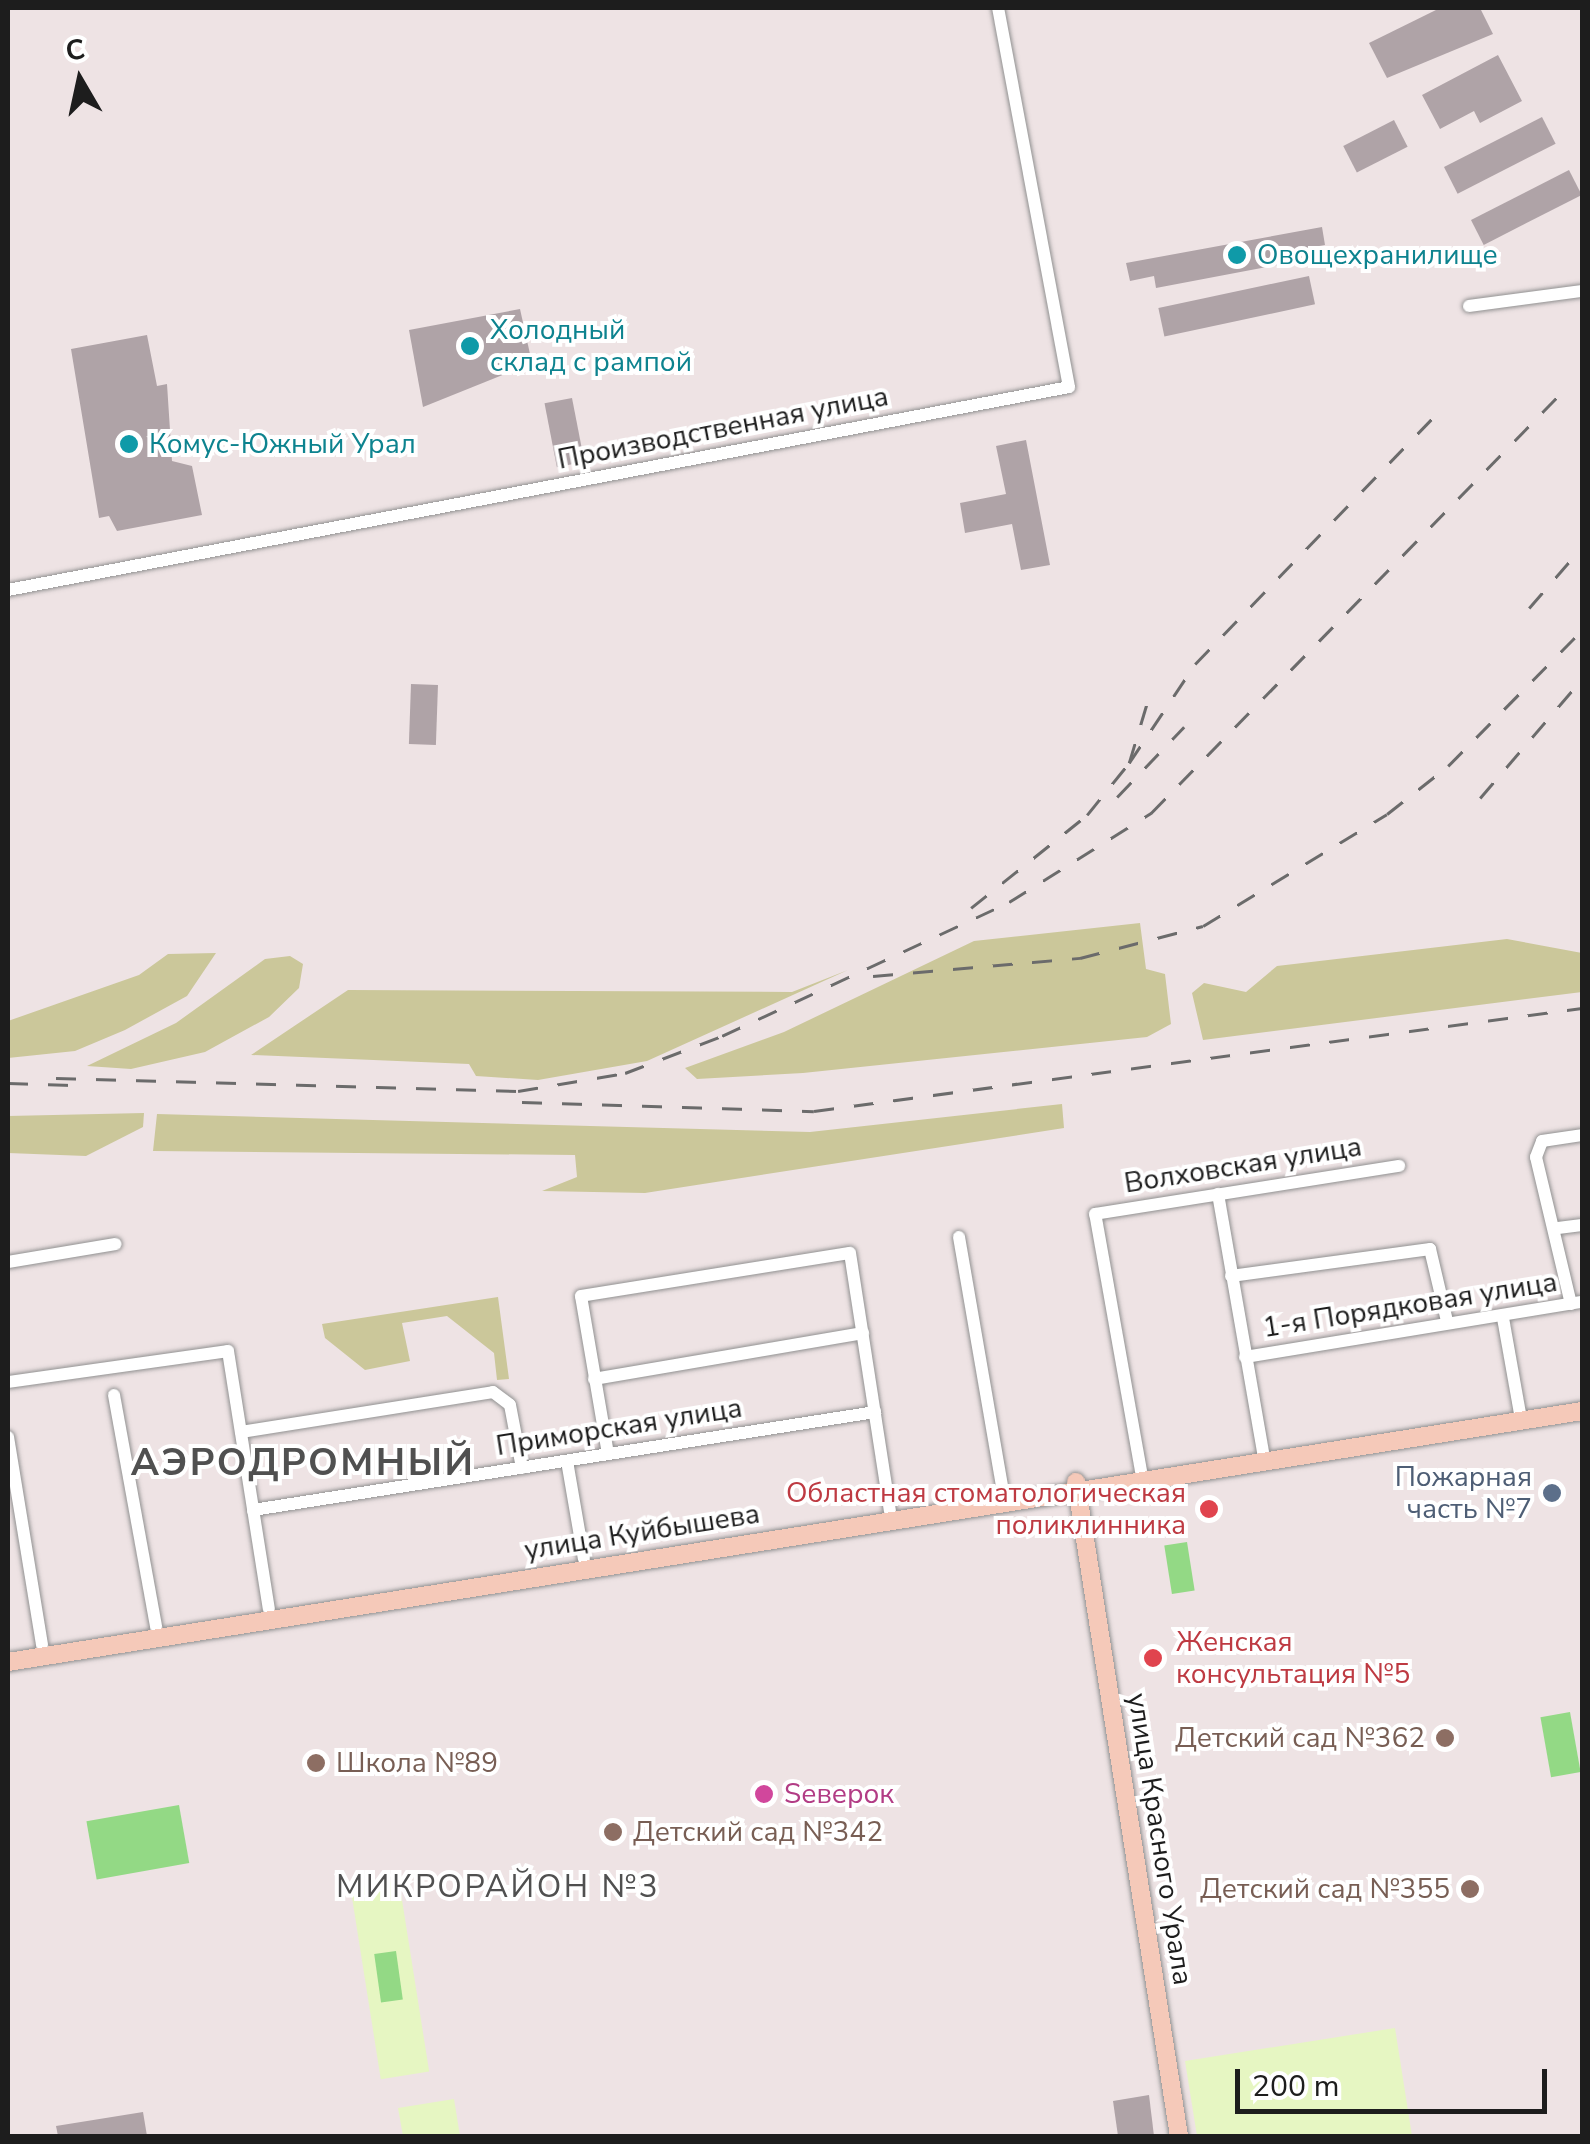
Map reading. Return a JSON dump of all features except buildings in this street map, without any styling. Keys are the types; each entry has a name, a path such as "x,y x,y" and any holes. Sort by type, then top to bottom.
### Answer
{"main road":[{"name":"улица Куйбышева","path":"1521,1417 1582,1403"},
{"name":"улица Куйбышева","path":"8,1662 43,1651 156,1632 1077,1485 1582,1411"},
{"name":"улица Куйбышева","path":"892,1515 1141,1471 1264,1456"},
{"name":"улица Красного Урала","path":"1077,1485 1179,2136"},
{"name":"улица Куйбышева","path":"8,1651 43,1651"}],"street":[{"name":"Производственная улица","path":"8,590 1069,387 998,8"},
{"path":"1469,306 1582,291"},
{"path":"1577,1303 1536,1157 1542,1142 1582,1136"},
{"name":"Волховская улица","path":"1141,1471 1095,1214 1399,1166"},
{"path":"1218,1194 1264,1456"},
{"path":"1558,1228 1582,1225"},
{"path":"959,1237 1003,1493"},
{"path":"8,1262 116,1244"},
{"path":"1231,1276 1430,1248 1447,1322"},
{"path":"608,1454 581,1296 850,1253 892,1515"},
{"name":"1-я Порядковая улица","path":"1245,1357 1447,1322 1504,1318 1577,1303"},
{"path":"1504,1318 1521,1417"},
{"path":"594,1379 863,1334"},
{"path":"8,1382 228,1351 269,1614"},
{"path":"241,1432 493,1392 510,1405 522,1468"},
{"path":"114,1394 156,1632"},
{"name":"Приморская улица","path":"253,1510 875,1412"},
{"path":"8,1437 10,1472 43,1651"},
{"path":"567,1461 584,1564"},
{"path":"8,1549 26,1546"}],"shaded area":[{"path":"1140,923 1146,969 1165,974 1171,1024 1147,1037 803,1073 697,1079 685,1068 784,1032 974,941"},
{"path":"1507,939 1582,953 1582,992 1203,1040 1192,993 1204,983 1246,992 1277,966"},
{"path":"216,953 187,996 125,1030 75,1051 8,1058 8,1021 139,975 168,954"},
{"path":"290,956 303,964 299,988 269,1017 205,1052 131,1069 87,1066 176,1023 265,959"},
{"path":"848,970 647,1061 538,1080 476,1076 469,1064 251,1055 348,990 792,992"},
{"path":"1062,1104 1064,1128 645,1193 542,1191 577,1177 575,1155 153,1151 157,1114 810,1132"},
{"path":"144,1113 143,1127 86,1156 8,1153 8,1116"},
{"path":"498,1297 509,1379 497,1380 494,1353 447,1316 402,1323 410,1361 365,1370 325,1338 322,1324"}],"green space":[{"path":"1187,1542 1195,1590 1172,1594 1164,1546"},
{"path":"1570,1712 1581,1772 1551,1777 1540,1717"},
{"path":"179,1805 189,1863 97,1879 86,1821"},
{"path":"399,1881 429,2072 381,2079 351,1889"},
{"path":"396,1951 403,2000 381,2003 374,1954"},
{"path":"1395,2028 1412,2136 1197,2136 1185,2061"},
{"path":"454,2099 460,2136 403,2136 398,2108"}],"railway":[{"path":"56,1078 518,1091 625,1073 722,1036 1009,902 1151,813 1568,386"},
{"path":"1129,763 1195,664 1442,408"},
{"path":"1529,608 1582,547"},
{"path":"873,976 1080,958 1203,926 1387,814 1448,766 1582,630"},
{"path":"1480,798 1582,679"},
{"path":"971,908 1087,815 1129,763 1147,703"},
{"path":"1117,797 1184,727"},
{"path":"522,1102 814,1111 1582,1008"},
{"path":"8,1083 72,1085"}],"place":[{"name":"Овощехранилище","path":"1237,255"},
{"name":"Холодный склад с рампой","path":"470,346"},
{"name":"Комус-Южный Урал","path":"129,444"},
{"name":"Пожарная часть №7","path":"1552,1493"},
{"name":"Областная стоматологическая поликлинника","path":"1209,1509"},
{"name":"Женская консультация №5","path":"1153,1658"},
{"name":"Детский сад №362","path":"1445,1738"},
{"name":"Школа №89","path":"316,1763"},
{"name":"Sеверок","path":"764,1794"},
{"name":"Детский сад №342","path":"613,1832"},
{"name":"Детский сад №355","path":"1470,1889"}],"district":[{"name":"АЭРОДРОМНЫЙ","path":"303,1463"},
{"name":"МИКРОРАЙОН №3","path":"498,1887"}]}
